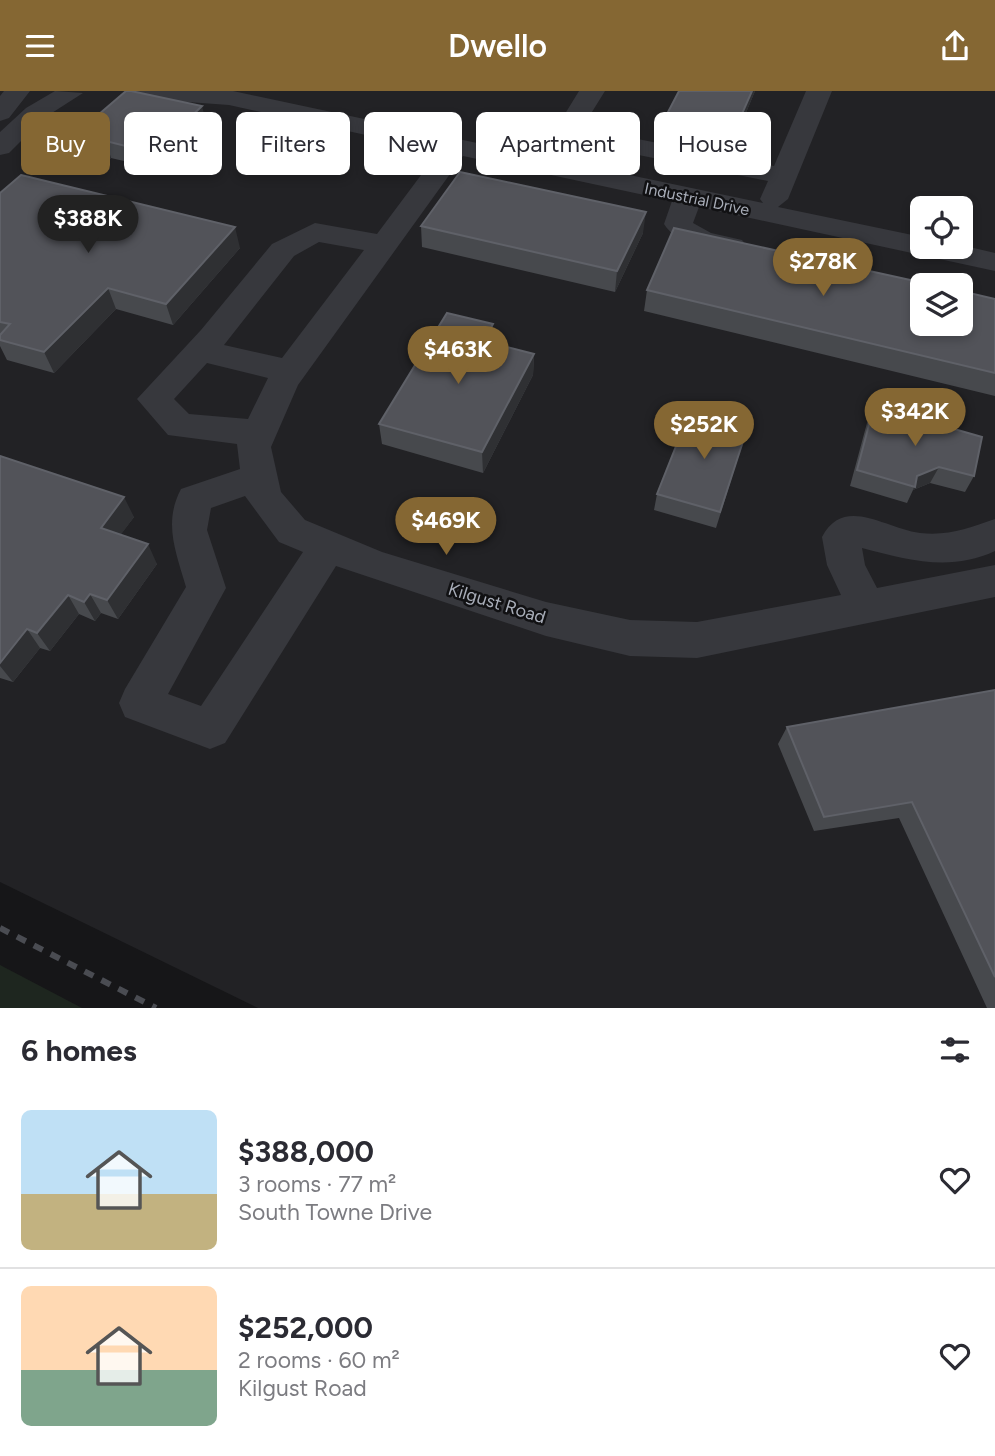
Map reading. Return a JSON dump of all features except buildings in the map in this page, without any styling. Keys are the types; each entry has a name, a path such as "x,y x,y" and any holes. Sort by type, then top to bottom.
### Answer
{"street":[{"path":"0,113 17,91"},
{"name":"Industrial Drive","path":"146,91 224,99 289,112"},
{"name":"Industrial Drive","path":"198,91 224,99"},
{"path":"289,112 299,100 320,91"},
{"path":"579,112 592,91"},
{"path":"771,215 783,176 819,91"},
{"path":"0,147 35,113 77,92"},
{"path":"640,148 783,176"},
{"name":"Industrial Drive","path":"462,150 541,176 688,197 995,262"},
{"name":"Kilgust Road","path":"436,175 290,370 253,447 264,497 292,531 373,565 546,619 630,638 697,640 866,606 991,589"},
{"path":"688,197 678,224 689,235 766,253"},
{"path":"259,433 180,426 155,399 201,351 283,250 315,232 384,244"},
{"path":"201,351 290,370"},
{"path":"260,477 194,499 188,530 206,588 140,703 210,729 328,546"},
{"path":"866,606 846,565 841,537 848,529 920,548 967,547 995,534"}],"shaded area":[{"path":"0,91 995,91 995,1008 258,1008 0,882"},
{"path":"0,965 82,1008 0,1008"}],"railway":[{"path":"0,928 156,1008"}]}
